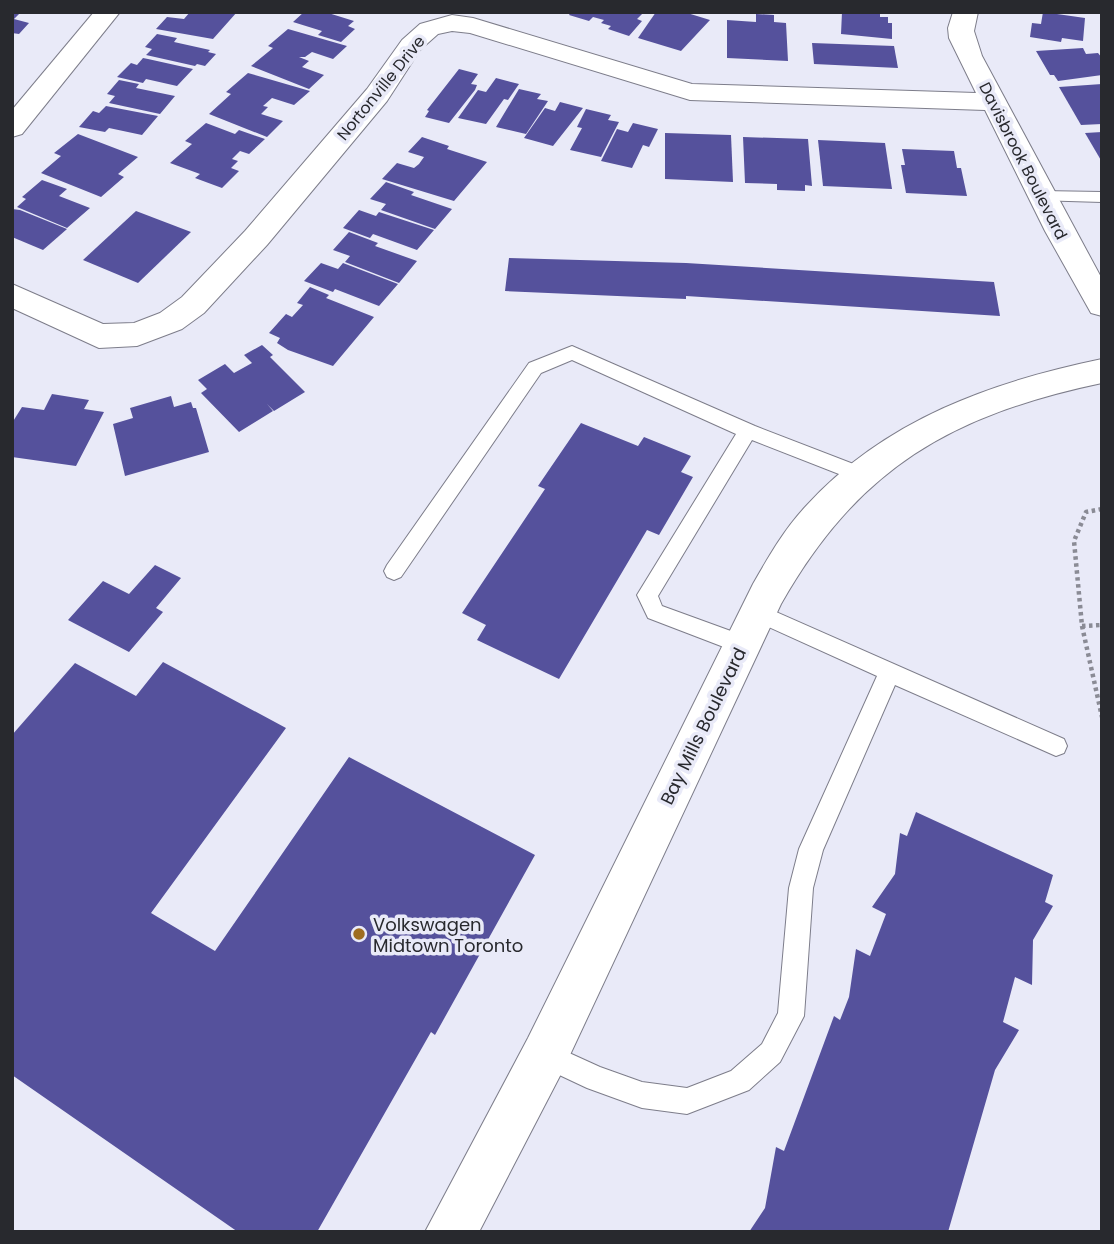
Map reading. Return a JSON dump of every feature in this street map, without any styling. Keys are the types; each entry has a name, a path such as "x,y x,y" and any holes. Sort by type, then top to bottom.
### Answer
{"street":[{"path":"12,128 108,12"},
{"name":"Davisbrook Boulevard","path":"966,12 961,24 962,38 971,62 995,102 1070,255 1102,305"},
{"name":"Nortonville Drive","path":"12,295 99,336 137,334 171,321 192,305 256,238 377,95 411,45 429,29 452,23 473,26 690,92 995,102"},
{"name":"Bay Mills Boulevard","path":"451,1232 545,1055 750,629 791,552 822,513 862,475 914,437 977,404 1053,380 1102,371"}],"lane":[{"path":"1041,196 1102,197"},
{"path":"394,570 535,368 572,353 748,431 862,475"},
{"path":"748,431 647,595 654,612 750,629 890,672 1056,746"},
{"path":"545,1055 596,1079 642,1095 687,1101 740,1081 771,1053 791,1016 801,888 811,849 890,672"}],"path":[{"path":"1102,509 1086,512 1074,541 1082,626 1102,717"},
{"path":"1082,626 1102,625"}],"building":[{"path":"12,12 21,12 14,19 29,23 19,34 12,33"},
{"path":"190,12 237,12 213,39 156,29 167,17 184,19"},
{"path":"304,12 325,12 354,21 348,26 355,29 341,42 318,35 322,31 293,22"},
{"path":"571,12 644,12 637,19 642,21 629,36 608,29 611,26 601,23 604,20 593,17 589,21 569,15"},
{"path":"656,12 684,12 710,20 681,51 638,38"},
{"path":"842,12 880,12 880,17 888,17 888,23 892,23 892,39 841,34"},
{"path":"1043,12 1085,18 1083,41 1062,38 1061,42 1030,37 1032,23 1041,24"},
{"path":"756,14 774,15 774,22 786,23 788,61 727,58 727,20 756,22"},
{"path":"288,29 347,46 333,59 312,52 305,57 299,57 309,61 302,67 324,75 309,89 251,66 273,48 268,46"},
{"path":"157,34 177,38 174,42 210,50 208,52 216,54 205,66 146,55 152,49 145,47"},
{"path":"812,43 894,46 898,68 814,64"},
{"path":"1083,48 1086,54 1098,53 1102,58 1102,75 1058,81 1054,75 1050,75 1036,51"},
{"path":"143,58 193,69 177,86 146,79 143,83 117,77 131,63 137,65"},
{"path":"459,69 478,74 471,84 477,85 475,90 449,123 425,117 429,111 427,110"},
{"path":"248,73 310,91 294,105 272,98 263,106 268,107 261,114 283,121 267,137 209,114 231,94 226,92"},
{"path":"496,78 519,84 486,124 458,118 478,90 486,92"},
{"path":"119,80 139,84 136,88 175,96 160,114 109,103 115,96 107,94"},
{"path":"1102,84 1102,124 1081,125 1059,87"},
{"path":"519,89 541,94 537,99 548,101 526,134 496,127"},
{"path":"560,102 583,108 553,146 524,138 545,108 555,111"},
{"path":"106,106 158,116 142,135 109,128 105,132 79,127 93,111 99,113"},
{"path":"586,109 611,115 608,120 619,122 601,157 570,150 582,128 577,127"},
{"path":"206,123 235,134 239,130 265,139 249,154 240,151 232,159 238,161 231,168 239,171 222,188 195,178 200,174 170,163 192,144 185,141"},
{"path":"633,123 658,129 649,147 643,145 632,168 601,161 617,129 628,132"},
{"path":"1102,132 1102,162 1085,133"},
{"path":"665,133 731,135 733,182 665,179"},
{"path":"78,134 138,157 118,174 124,177 101,197 41,173 61,156 54,153"},
{"path":"422,137 449,146 447,149 487,162 454,201 382,179 397,163 414,168 419,164 424,157 408,152"},
{"path":"743,137 808,139 812,186 805,185 805,191 777,190 777,184 745,183"},
{"path":"818,140 885,143 892,189 823,186"},
{"path":"902,149 954,151 967,196 906,193 901,165 905,165"},
{"path":"42,180 67,189 59,196 90,208 67,228 17,207 26,199 22,197"},
{"path":"386,182 414,192 411,195 452,209 435,229 381,210 386,204 370,199"},
{"path":"12,209 67,229 43,250 12,237"},
{"path":"359,210 376,216 379,212 434,230 417,250 373,234 370,238 343,228"},
{"path":"136,211 191,232 138,283 83,260"},
{"path":"349,232 378,243 375,246 417,261 399,283 345,262 350,256 333,250"},
{"path":"509,258 686,263 994,282 1000,316 686,296 686,299 505,291"},
{"path":"321,263 338,269 343,263 398,284 379,306 335,289 333,292 304,281"},
{"path":"310,287 329,295 326,298 374,317 333,366 288,350 277,343 280,338 269,333 286,314 292,317 303,305 297,303"},
{"path":"262,345 273,355 270,357 305,392 274,411 267,404 273,411 239,432 201,393 207,389 198,380 225,364 234,373 252,363 244,355"},
{"path":"52,394 89,400 84,409 104,412 76,466 12,457 12,423 22,407 44,410"},
{"path":"171,396 174,407 191,402 193,408 196,408 209,452 125,476 113,424 133,418 130,408"},
{"path":"581,423 638,446 644,437 691,456 681,472 693,477 659,535 647,530 559,679 477,640 486,625 462,613 545,489 538,486"},
{"path":"155,565 181,578 156,608 163,612 129,652 68,620 103,581 129,594"},
{"name":"Volkswagen Midtown Toronto","path":"163,662 286,728 151,913 215,951 349,757 535,855 435,1035 431,1032 317,1232 238,1232 12,1075 12,735 75,663 136,696"},
{"path":"916,812 1053,875 1045,902 1053,906 1033,940 1032,985 1015,977 1003,1022 1019,1030 995,1070 948,1232 749,1232 765,1208 776,1147 784,1151 834,1016 840,1020 849,997 856,949 870,956 886,914 872,907 895,874 900,833 907,836"}],"place":[{"name":"Volkswagen Midtown Toronto","path":"359,934"}]}
